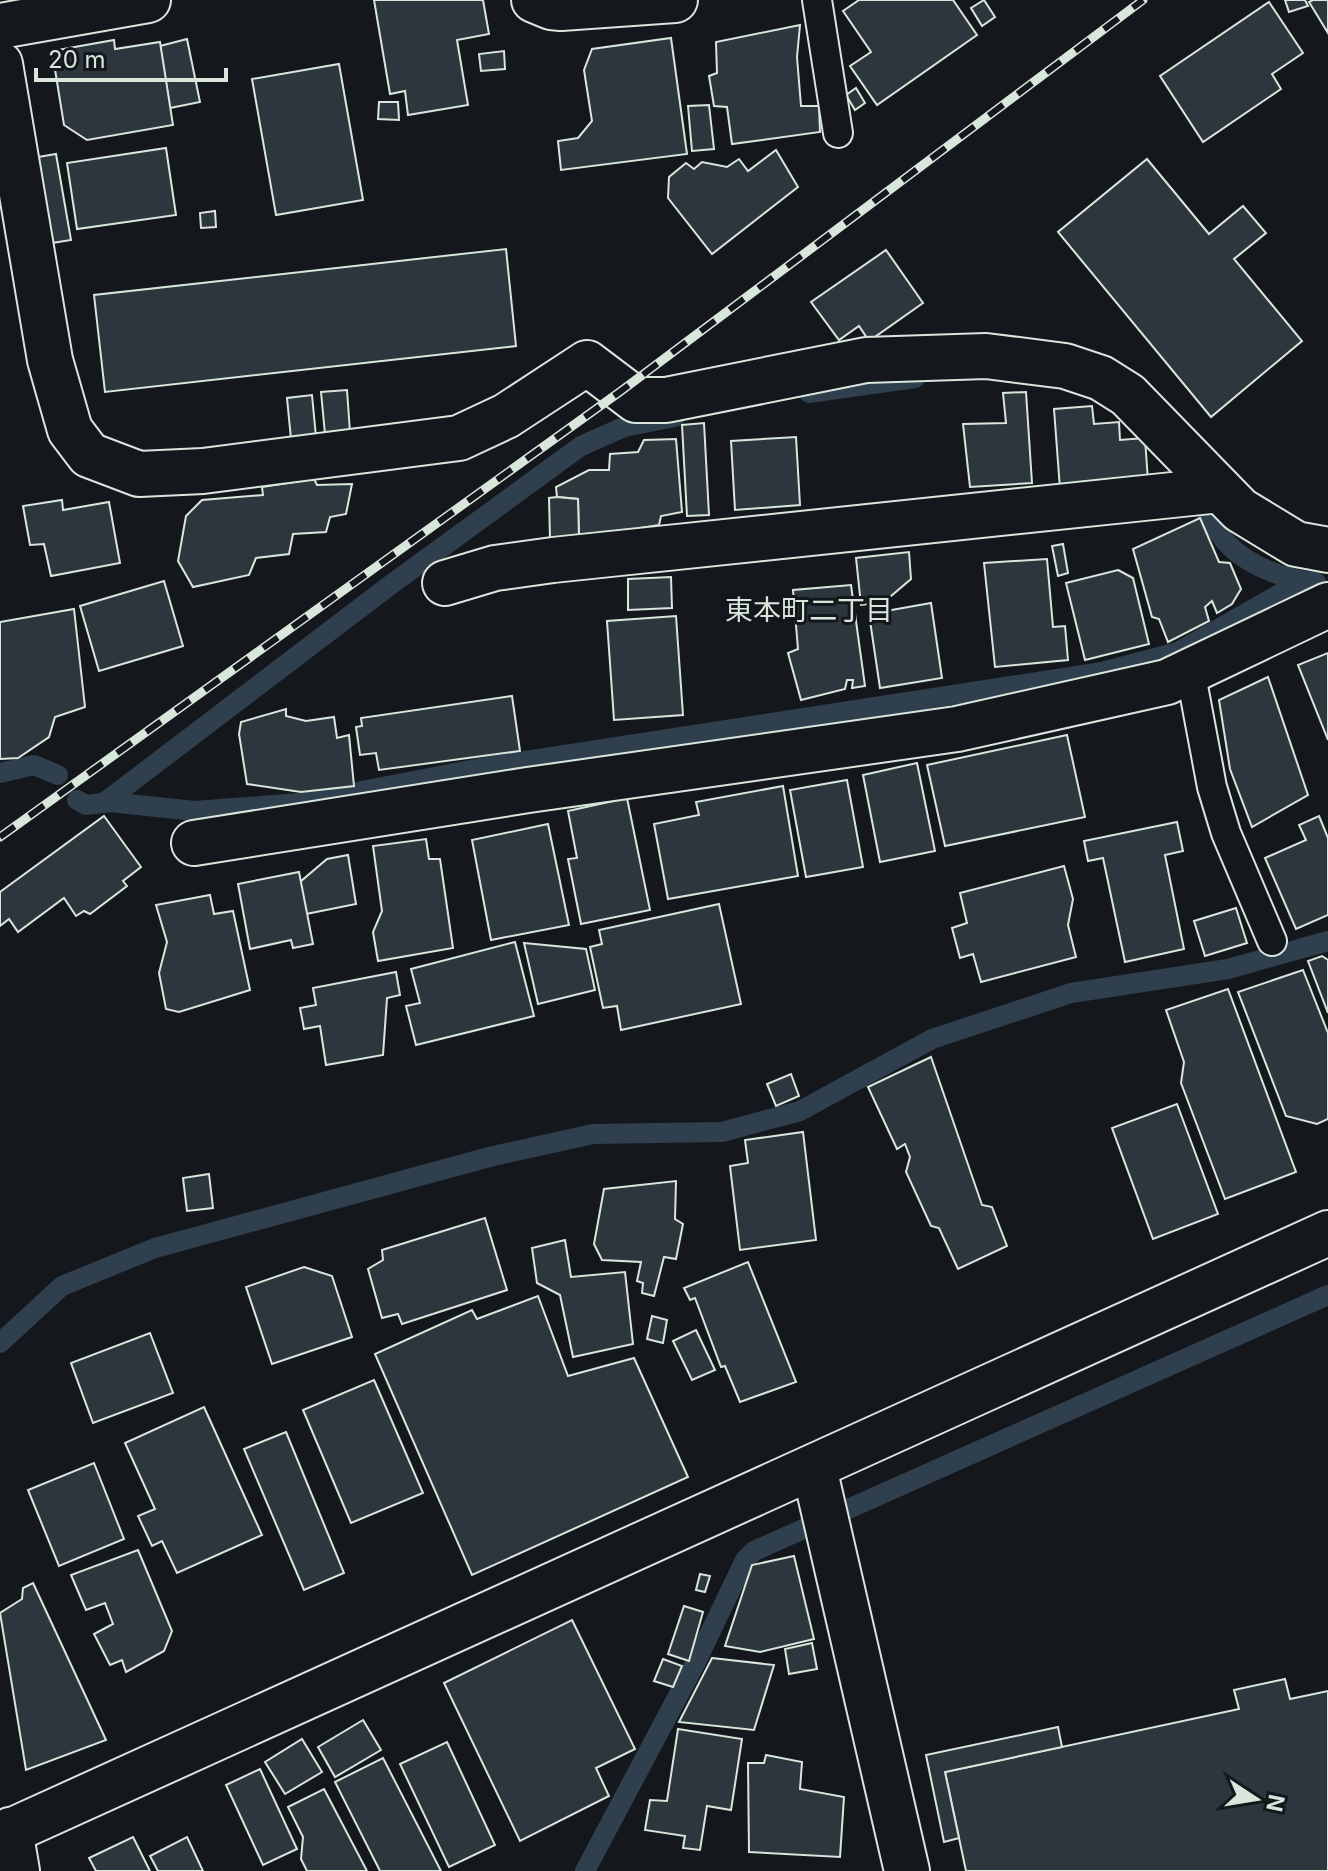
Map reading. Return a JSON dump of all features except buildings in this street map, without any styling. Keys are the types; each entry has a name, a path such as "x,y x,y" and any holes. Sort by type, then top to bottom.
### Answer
{"street":[{"path":"0,26 148,0"},
{"path":"534,0 561,8 675,0"},
{"path":"0,64 50,360 70,430 89,455 139,474 203,471 459,438 506,416 587,363 636,400 666,400 866,360 986,356 1065,366 1101,378 1128,395 1203,491 1296,544 1328,550"},
{"path":"445,583 495,568 553,560 1203,491"},
{"path":"194,843 528,790 957,729 1167,682 1328,605"},
{"path":"9,1846 814,1468 1328,1233"},
{"path":"814,1468 907,1871"}],"lane":[{"path":"817,0 838,133"},
{"path":"1190,670 1212,787 1226,833 1272,941"}],"waterway":[{"path":"809,393 915,378"},
{"path":"105,802 389,586 581,446 624,427 675,417"},
{"path":"1194,492 1224,540 1243,557 1279,574 1316,582"},
{"path":"77,800 86,805 110,802 194,811 300,803 486,767 1102,672 1178,652 1283,592 1309,584"},
{"path":"0,773 34,765 58,775"},
{"path":"0,1343 62,1286 155,1248 493,1156 593,1134 722,1132 800,1111 932,1039 1071,993 1228,969 1328,941"},
{"path":"585,1871 696,1662 745,1560 754,1551 1328,1295"}],"railway":[{"path":"0,837 621,391 1143,0"}],"district":[{"name":"東本町二丁目","path":"809,610"}]}
